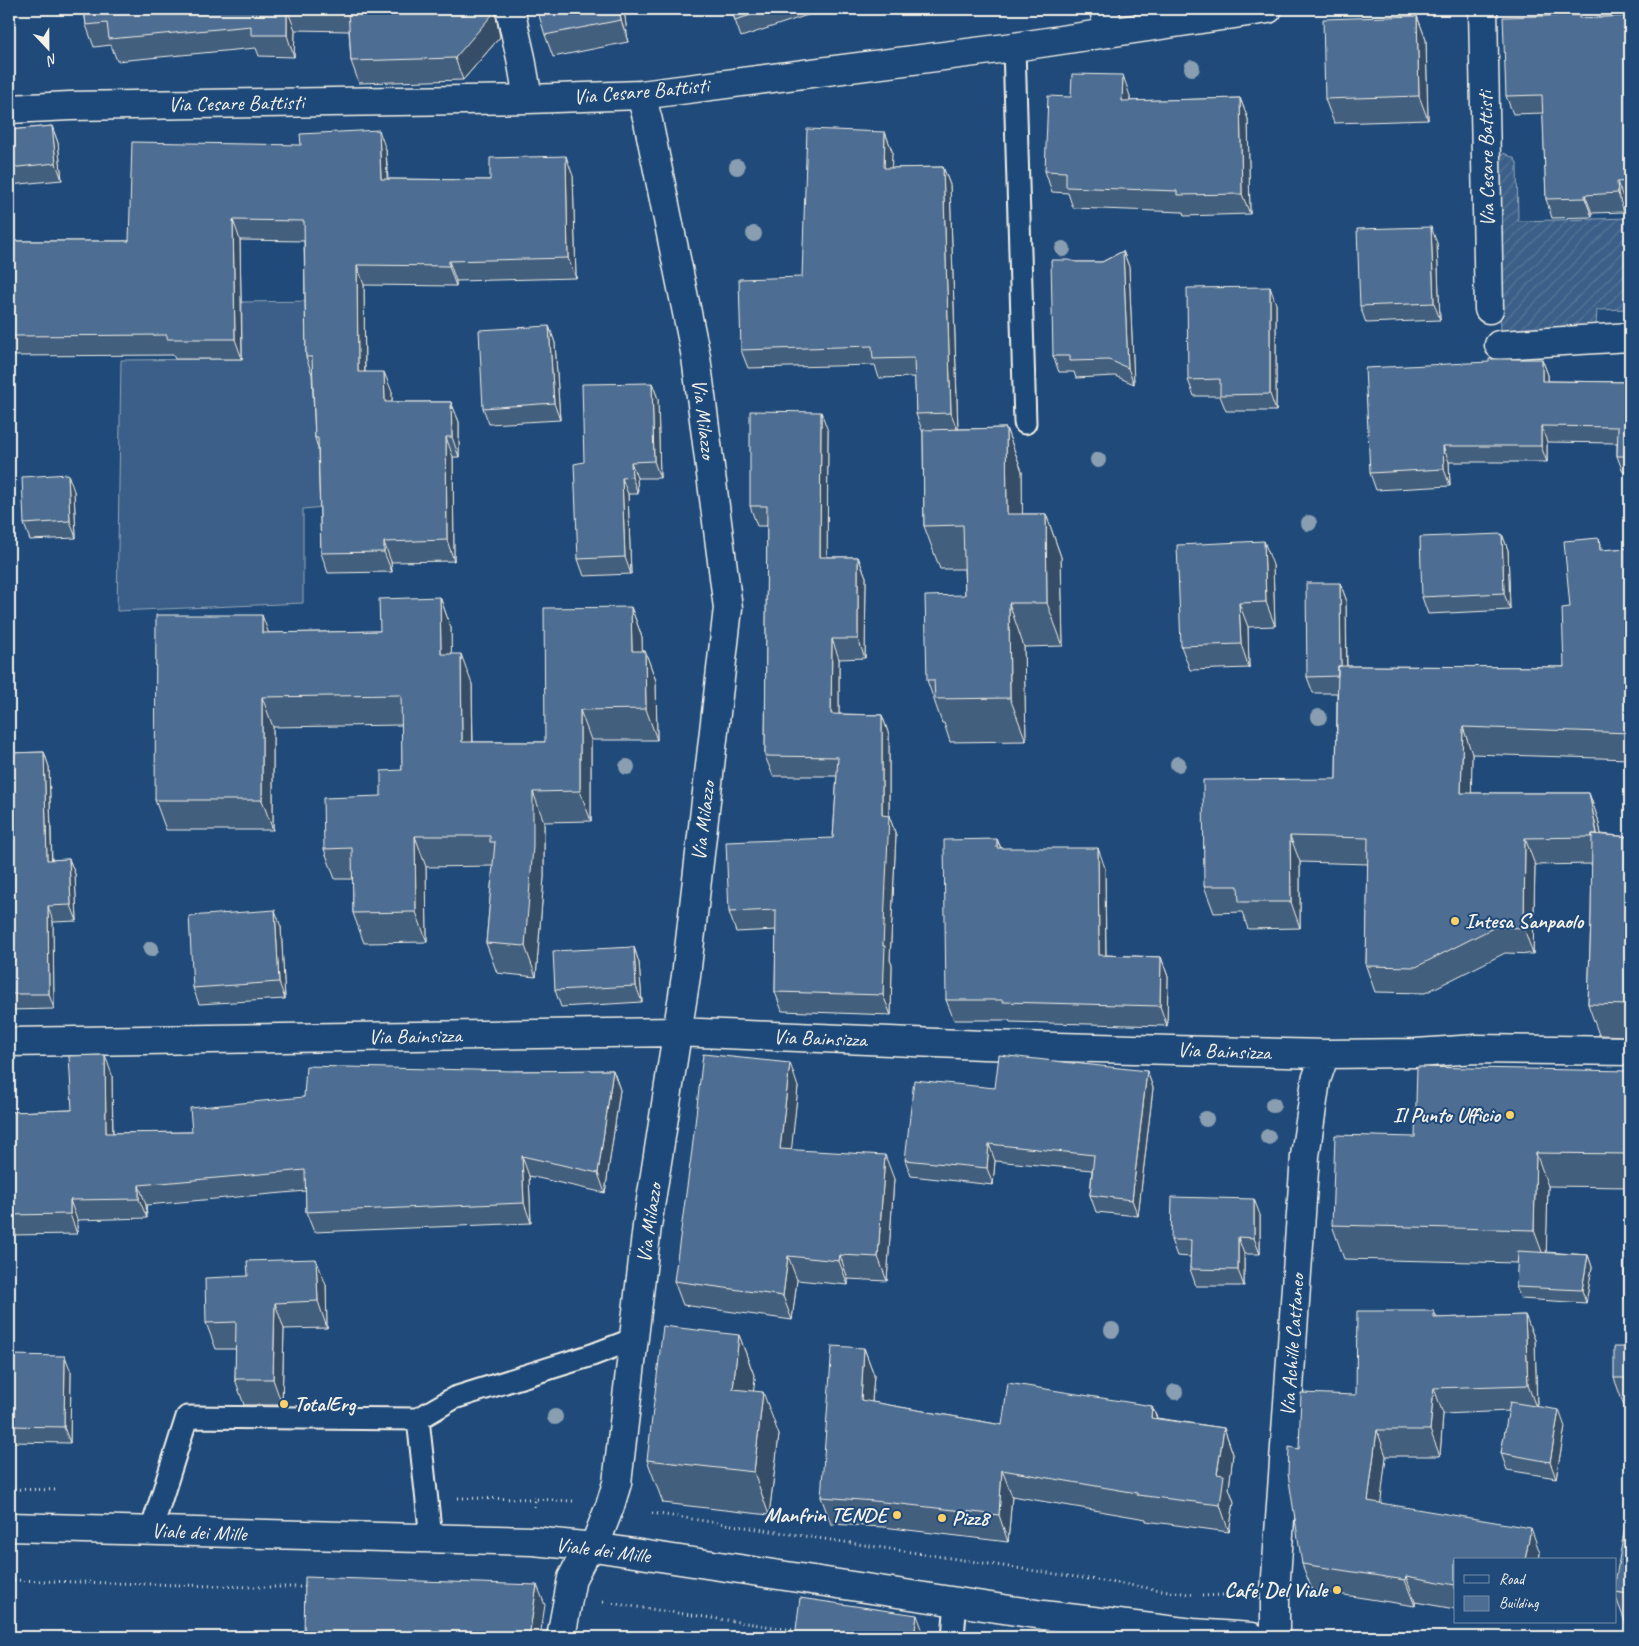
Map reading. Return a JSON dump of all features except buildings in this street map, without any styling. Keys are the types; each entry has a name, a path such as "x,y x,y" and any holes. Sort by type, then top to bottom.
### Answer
{"street":[{"path":"510,9 522,58 528,99"},
{"name":"Via Cesare Battisti","path":"9,109 641,95 1014,47 1107,21 1268,9"},
{"name":"Via Cesare Battisti","path":"1483,9 1489,308"},
{"name":"Via Milazzo","path":"560,1637 572,1578 583,1557 594,1547 617,1483 648,1226 686,976 728,608 696,357 648,121 641,95"},
{"path":"1499,345 1630,337"},
{"name":"Via Bainsizza","path":"9,1042 677,1032 983,1044 1325,1054 1416,1053 1476,1049 1630,1051"},
{"name":"Via Achille Cattaneo","path":"1275,1637 1275,1592 1305,1156 1316,1080 1325,1054"},
{"name":"Viale dei Mille","path":"9,1527 516,1540 594,1547 1043,1615 1199,1635 1252,1637"}],"lane":[{"path":"1014,47 1025,423"},
{"path":"150,1531 187,1416 418,1419 454,1398 592,1355 634,1338"},
{"path":"418,1419 431,1538"},
{"path":"952,1637 956,1602"}],"path":[{"path":"9,1489 64,1490"},
{"path":"453,1498 573,1501"},
{"path":"534,1512 535,1499"},
{"path":"652,1513 1200,1596 1275,1592"},
{"path":"9,1580 251,1587 313,1586"},
{"path":"568,1596 809,1633"}],"shaded area":[{"path":"1504,153 1515,159 1517,163 1518,221 1630,218 1630,309 1597,310 1596,326 1501,331 1495,164"},
{"path":"313,301 377,502 303,509 303,603 117,611 121,360 242,359 242,302"}],"place":[{"name":"Intesa Sanpaolo","path":"1455,921"},
{"name":"Il Punto Ufficio","path":"1510,1115"},
{"name":"TotalErg","path":"284,1404"},
{"name":"Manfrin TENDE","path":"897,1515"},
{"name":"Pizz8","path":"942,1518"},
{"name":"Cafe' Del Viale","path":"1337,1590"}]}
